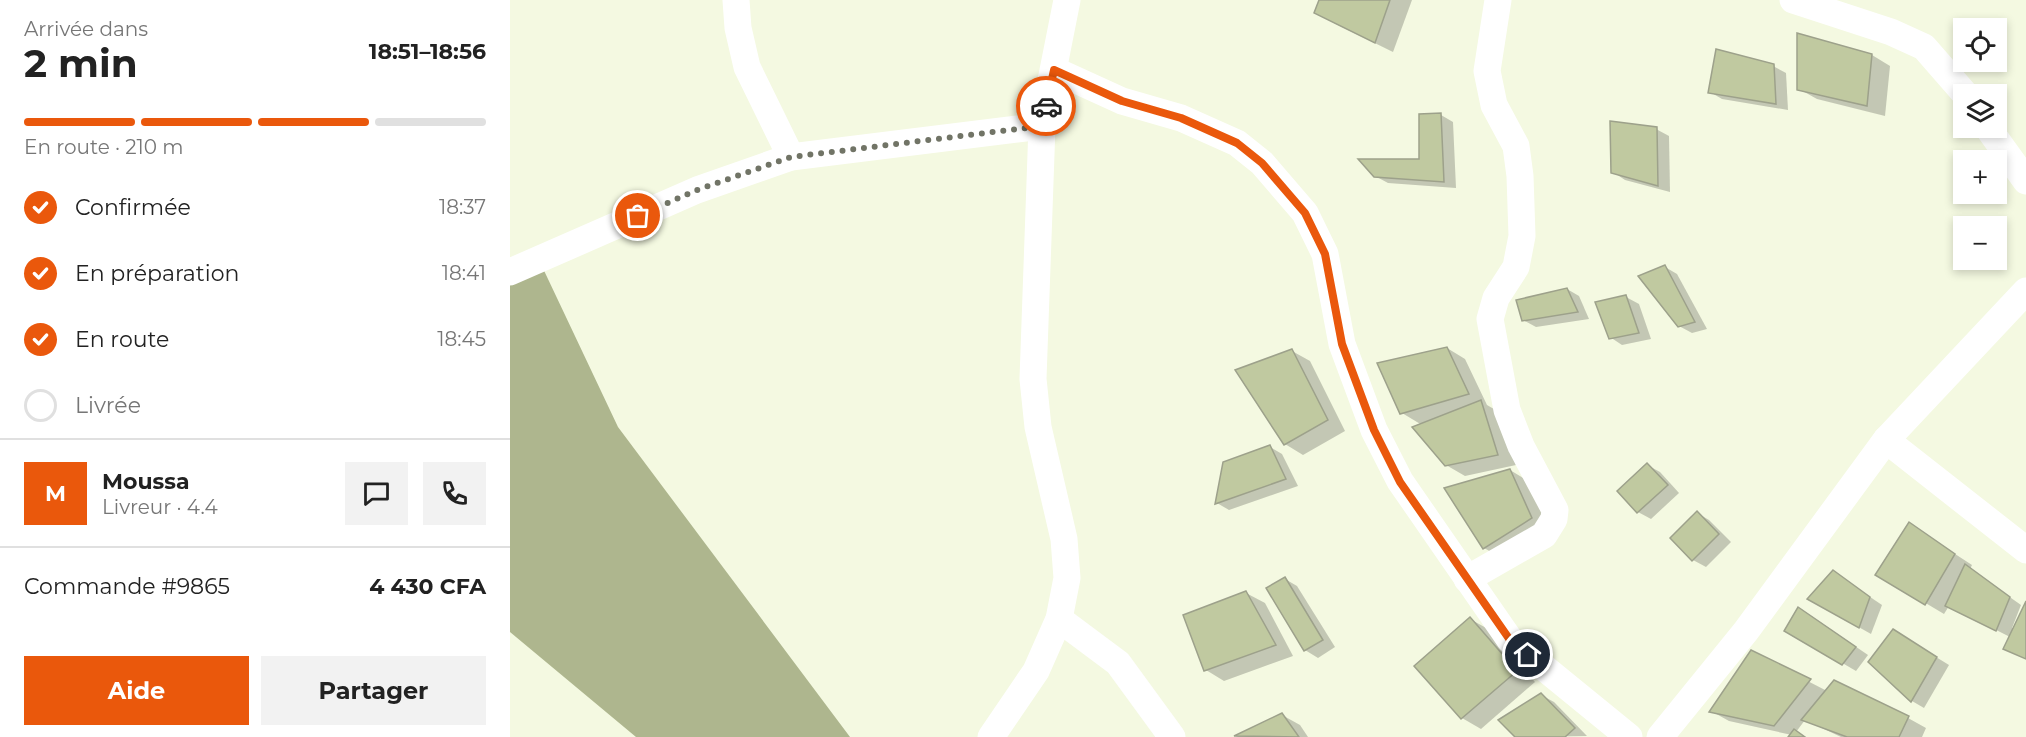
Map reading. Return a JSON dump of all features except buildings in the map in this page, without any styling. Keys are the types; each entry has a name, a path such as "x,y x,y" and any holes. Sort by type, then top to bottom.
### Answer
{"street":[{"path":"736,0 738,28 747,66 791,157"},
{"path":"991,737 1036,671 1059,619 1067,578 1064,539 1038,428 1033,379 1042,126 1067,0"},
{"path":"1467,579 1544,535 1554,519 1555,510 1521,446 1507,410 1490,319 1496,298 1516,267 1522,236 1520,176 1516,146 1494,105 1487,71 1498,0"},
{"path":"1792,0 1891,32 1924,47 1956,84"},
{"path":"1054,70 1122,101 1181,118 1237,143 1262,163 1305,213 1325,254 1342,344 1374,430 1400,482 1510,640 1629,737"},
{"path":"510,272 697,190 791,157 1042,126"},
{"path":"1995,138 2026,181"},
{"path":"1660,737 1746,631 1886,440 2026,291"},
{"path":"1886,440 2026,550"},
{"path":"1059,619 1118,663 1172,737"}],"green space":[{"path":"539,260 618,427 850,737 636,737 510,632 510,272"}],"way so far":[{"path":"638,216 697,190 791,157 1042,126 1046,106"}],"route":[{"path":"1046,106 1054,70 1122,101 1181,118 1237,143 1262,163 1305,213 1325,254 1342,344 1374,430 1400,482 1510,640 1528,655"}]}
